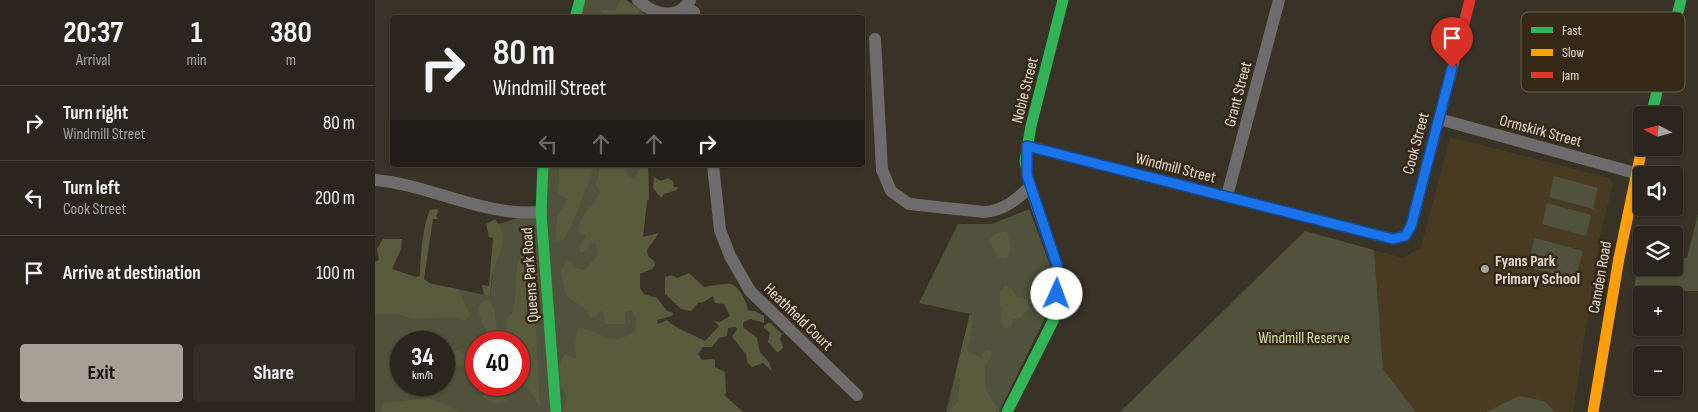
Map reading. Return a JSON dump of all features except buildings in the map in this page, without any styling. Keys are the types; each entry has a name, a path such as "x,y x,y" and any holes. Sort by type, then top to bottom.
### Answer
{"street":[{"path":"576,15 580,0"},
{"path":"638,0 650,9 663,14 676,14 688,3 694,15"},
{"name":"Noble Street","path":"1007,412 1048,334 1053,322 1057,294 1057,265 1030,187 1025,161 1063,0"},
{"name":"Grant Street","path":"1227,196 1279,0"},
{"name":"Cook Street","path":"1405,236 1411,226 1469,0"},
{"path":"875,39 882,170 891,191 909,204 994,212 1004,207 1030,187"},
{"path":"1653,106 1657,92"},
{"name":"Ormskirk Street","path":"1439,118 1633,171"},
{"name":"Windmill Street","path":"1027,146 1393,239 1405,236"},
{"name":"Queens Park Road","path":"543,167 541,212 556,412"},
{"name":"Heathfield Court","path":"713,167 720,230 730,256 750,291 857,395"},
{"path":"375,180 428,190 489,209 509,213 541,212"},
{"name":"Camden Road","path":"1593,412 1633,183"}],"shaded area":[{"name":"Fyans Park Primary School","path":"1450,137 1609,178 1613,184 1600,236 1573,412 1416,412 1383,369 1374,250 1403,258 1421,247"}],"green space":[{"path":"586,0 626,0 647,15 581,15"},
{"path":"621,0 626,0 639,9 638,15 601,15 604,10 615,11"},
{"path":"543,167 648,167 649,200 647,200 640,258 640,306 727,398 743,412 375,412 375,272 490,296 499,224 536,212"},
{"path":"560,167 594,167 573,222 563,240 555,241 557,217 567,199 558,194"},
{"path":"600,167 628,167 626,170 634,180 641,167 648,167 649,200 647,200 643,237 659,233 647,250 648,256 654,261 655,265 652,269 640,274 640,288 644,294 657,298 667,311 673,313 672,316 657,320 658,324 667,320 679,329 705,341 719,326 714,321 720,322 730,316 724,304 715,303 713,296 704,302 698,303 691,311 681,309 665,294 665,277 671,275 677,278 689,273 704,287 726,284 734,285 742,295 748,310 755,311 764,316 764,323 750,319 743,323 743,327 757,338 760,352 769,362 772,371 763,363 752,367 747,362 746,354 732,337 737,329 735,327 728,328 727,336 719,338 712,347 703,347 698,354 702,360 715,360 715,367 725,372 726,393 724,395 743,412 562,412 567,397 560,381 559,369 565,354 576,359 575,344 578,327 612,339 619,339 635,331 636,319 632,311 625,312 625,324 605,324 602,310 597,316 590,318 587,310 566,296 561,271 567,259 575,268 585,270 598,254 596,244 591,243 587,251 580,253 580,246 586,236 578,231 582,218 600,192 596,184"},
{"path":"1554,176 1598,188 1593,209 1549,197"},
{"path":"654,177 661,181 668,178 673,181 674,187 678,187 677,190 664,194 661,198 653,188"},
{"path":"1547,203 1591,215 1586,236 1542,224"},
{"path":"436,209 439,211 436,216 438,219 433,219 424,279 431,284 458,289 470,315 465,321 452,317 413,319 398,314 375,314 375,262 379,260 377,249 383,239 402,239 401,249 392,269 416,277 420,276 425,224 430,210"},
{"path":"1029,209 1050,265 1048,312 999,412 946,412 970,314 919,303 958,224 992,224"},
{"path":"1698,214 1698,291 1683,291 1683,286 1635,286 1636,276 1683,276 1683,258 1687,258"},
{"path":"495,219 500,226 502,240 492,276 490,296 484,295 482,285 489,286 493,238 489,237 486,224"},
{"path":"1007,231 1011,249 1006,259 998,257 989,241 994,234"},
{"name":"Windmill Reserve","path":"1305,231 1374,250 1383,369 1416,412 1120,412"},
{"path":"1535,238 1583,251 1575,280 1527,267"},
{"path":"524,247 533,247 538,296 535,315 540,406 530,393 530,331 487,331 480,317 478,307 483,301 489,300 494,309 497,329 506,330 507,317 514,311 517,267"},
{"path":"1005,285 1012,289 1017,297 1026,300 1030,308 1019,318 1013,319 1012,326 1004,329 1001,322 1003,307 999,303 1000,292"},
{"path":"970,314 972,323 968,351 981,358 984,352 990,350 992,354 985,366 985,388 997,407 994,412 949,412 958,401 960,379 955,376"},
{"path":"769,322 782,334 780,339 783,348 777,352 768,342 770,333 763,327"},
{"path":"455,351 465,355 465,367 455,366"},
{"path":"483,396 507,396 506,401 495,403 483,398"},
{"path":"1519,396 1544,401 1555,412 1486,412"},
{"path":"428,398 461,412 381,412 383,403"}],"traffic: fast":[{"path":"576,15 580,0"},
{"path":"1007,412 1053,321 1057,265 1030,187 1025,161 1031,126 1063,0"},
{"path":"1678,12 1681,0"},
{"path":"1653,106 1657,92"},
{"path":"1027,146 1393,239 1405,236 1411,226 1418,200"},
{"path":"543,167 541,212 556,412"}],"traffic: slow":[{"path":"1593,412 1619,258 1640,156"}],"traffic: jam":[{"path":"1418,200 1470,0"}],"place":[{"name":"Fyans Park Primary School","path":"1485,269"}],"route":[{"path":"1057,294 1057,265 1030,187 1025,161 1027,146 1393,239 1405,236 1411,226 1452,68"}]}
